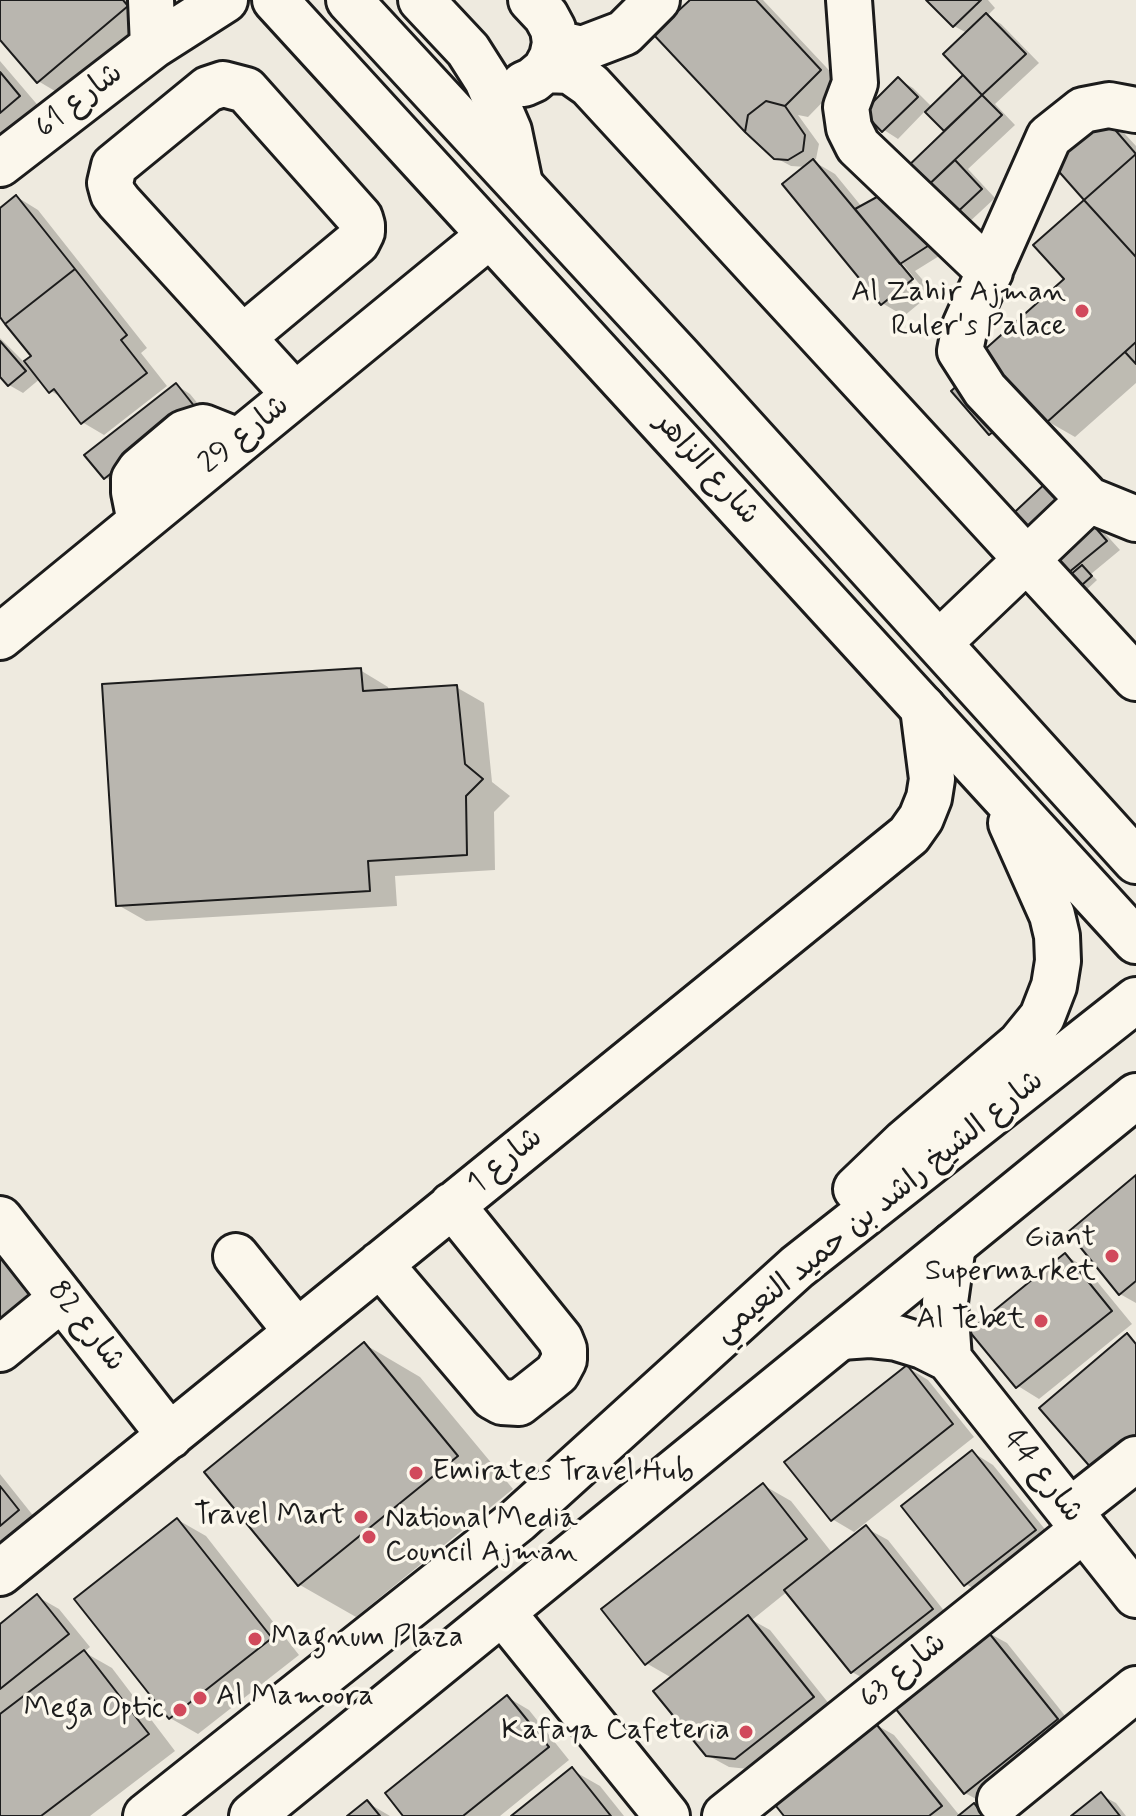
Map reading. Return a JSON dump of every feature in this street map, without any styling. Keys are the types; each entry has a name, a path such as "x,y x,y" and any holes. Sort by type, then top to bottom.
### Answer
{"main road":[{"name":"شارع 61","path":"0,164 188,0"},
{"name":"شارع 61","path":"155,29 225,0"},
{"name":"شارع الزاهر","path":"275,0 1136,941"},
{"name":"شارع الزاهر","path":"349,0 679,357 1136,861"},
{"path":"421,0 468,50 487,80 509,131 520,184"},
{"path":"487,80 518,86 533,80 550,57 553,29 531,0"},
{"path":"550,57 624,33 657,0"},
{"path":"849,0 855,83 846,107 849,128 858,146 990,272"},
{"path":"550,57 590,85 1136,678"},
{"path":"243,337 357,242 362,225 360,218 246,90 223,84 208,89 114,166 110,183 119,202 295,395"},
{"path":"1136,110 1109,105 1083,110 1049,137 965,326 960,351 985,390 1089,500 1136,519"},
{"name":"شارع 29","path":"0,637 489,236"},
{"path":"594,348 645,378 667,375 679,357"},
{"path":"939,643 1089,500"},
{"name":"شارع 1","path":"0,1573 909,835 921,818 932,779 923,708"},
{"path":"797,1267 837,1211 874,1170 1020,1044 1042,1017 1054,986 1058,961 1057,936 1052,915 993,785"},
{"path":"1085,803 1136,823"},
{"name":"شارع الشيخ راشد بن حميد النعيمي","path":"146,1816 518,1520 797,1267 1136,1000"},
{"path":"252,1816 1136,1096"},
{"path":"1091,1133 1136,1120"},
{"path":"380,1264 493,1397 502,1402 519,1403 557,1373 564,1360 560,1339 452,1205"},
{"name":"شارع 82","path":"0,1219 170,1436"},
{"path":"949,1359 945,1302 953,1245"},
{"path":"236,1256 297,1332"},
{"path":"0,1349 62,1298"},
{"name":"شارع 44","path":"841,1337 869,1335 897,1338 949,1359 1136,1595"},
{"name":"شارع 63","path":"725,1816 1077,1520 1136,1459"},
{"path":"503,1613 667,1816"},
{"path":"1000,1800 1136,1689"}],"building":[{"path":"0,0 123,0 128,6 37,83 0,40"},
{"path":"690,0 756,0 821,70 785,106 766,101 748,115 745,132 653,34"},
{"path":"926,0 981,0 953,27"},
{"path":"986,13 1026,54 982,95 943,54"},
{"path":"0,72 20,96 0,113"},
{"path":"963,75 982,95 944,131 925,112"},
{"path":"898,77 918,97 882,132 863,112"},
{"path":"982,95 1002,115 922,191 903,171"},
{"path":"766,101 785,106 805,135 803,151 788,160 774,159 745,132 748,115"},
{"path":"1098,110 1136,154 1084,200 1046,157"},
{"path":"1136,154 1136,257 1084,200"},
{"path":"813,159 913,279 881,305 782,184"},
{"path":"955,160 982,189 950,219 922,191"},
{"path":"886,192 931,244 900,264 855,209"},
{"path":"16,195 75,269 5,324 0,317 0,208"},
{"name":"Al Zahir Ajman Ruler's Palace","path":"1084,200 1136,257 1136,342 1046,423 982,352 1064,279 1033,245"},
{"path":"75,269 127,335 121,340 147,373 81,424 54,389 49,393 24,361 31,356 5,324"},
{"path":"0,341 26,371 8,386 0,377"},
{"name":"Al Zahir Ajman Ruler's Palace","path":"1136,342 1136,364 1125,352"},
{"path":"967,377 1006,422 989,435 951,391"},
{"path":"176,383 195,407 104,479 84,455"},
{"path":"1049,480 1071,504 1035,537 1004,522"},
{"path":"1087,518 1107,541 1068,573 1048,550"},
{"path":"1082,565 1092,576 1073,593 1063,581"},
{"path":"361,668 363,691 457,685 465,764 483,779 466,796 467,855 368,861 370,891 116,906 102,684"},
{"name":"Giant Supermarket","path":"1136,1175 1136,1281 1119,1295 1068,1232"},
{"path":"0,1249 45,1305 0,1340"},
{"name":"Al Tebet","path":"1065,1253 1112,1311 1016,1388 969,1331"},
{"path":"1127,1333 1136,1344 1136,1449 1099,1477 1039,1408"},
{"path":"364,1342 458,1456 298,1586 204,1472"},
{"path":"907,1365 953,1424 831,1521 784,1462"},
{"path":"972,1450 1036,1530 964,1586 901,1506"},
{"path":"763,1483 807,1539 645,1665 601,1609"},
{"path":"0,1486 19,1510 0,1526"},
{"path":"177,1518 272,1638 169,1719 74,1599"},
{"path":"866,1525 933,1609 851,1673 784,1590"},
{"path":"37,1594 69,1634 0,1689 0,1624"},
{"path":"748,1615 814,1697 735,1759 706,1756 653,1691"},
{"path":"985,1628 1058,1719 964,1794 891,1703"},
{"path":"84,1650 149,1734 41,1816 0,1816 0,1714"},
{"path":"507,1695 549,1747 463,1816 403,1816 385,1793"},
{"path":"873,1720 942,1806 929,1816 784,1816 772,1801"},
{"path":"572,1767 611,1816 511,1816"},
{"path":"1101,1792 1120,1816 1071,1816"},
{"path":"367,1800 380,1816 347,1816"},
{"path":"974,1803 984,1816 958,1816"}],"place":[{"name":"Al Zahir Ajman Ruler's Palace","path":"1082,311"},
{"name":"Giant Supermarket","path":"1112,1256"},
{"name":"Al Tebet","path":"1041,1321"},
{"name":"Emirates Travel Hub","path":"416,1473"},
{"name":"Travel Mart","path":"361,1517"},
{"name":"National Media Council Ajman","path":"369,1537"},
{"name":"Magnum Plaza","path":"255,1639"},
{"name":"Al Mamoora","path":"200,1698"},
{"name":"Mega Optic","path":"180,1710"},
{"name":"Kafaya Cafeteria","path":"746,1732"}]}
